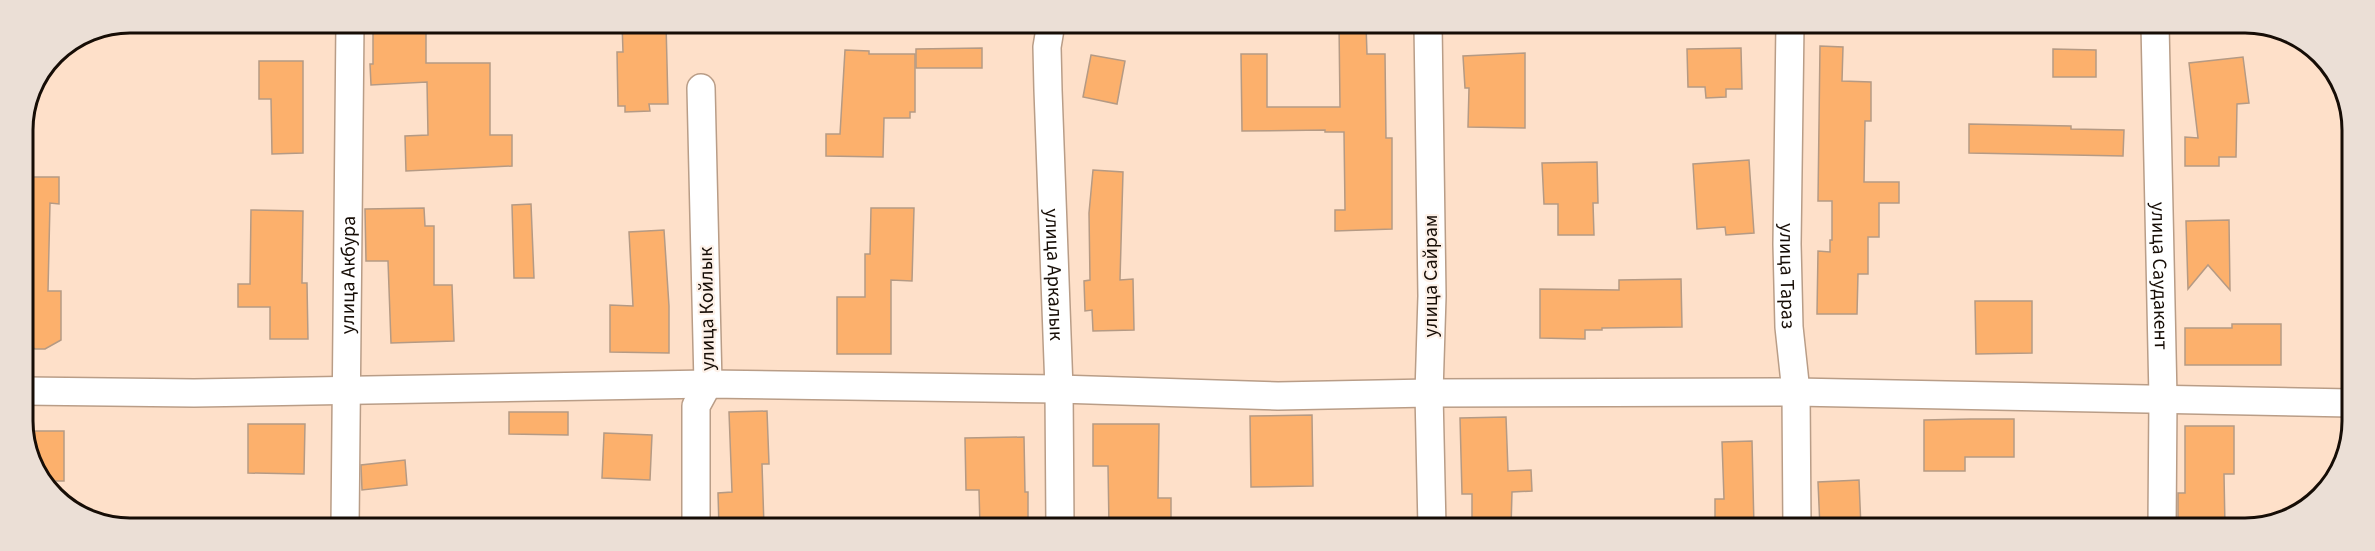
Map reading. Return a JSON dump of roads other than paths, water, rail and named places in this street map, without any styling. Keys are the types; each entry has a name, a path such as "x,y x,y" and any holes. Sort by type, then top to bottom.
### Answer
{"street":[{"name":"улица Акбура","path":"345,518 350,33"},
{"name":"улица Аркалык","path":"1049,33 1047,47 1059,389 1060,518"},
{"name":"улица Сайрам","path":"1428,33 1432,296 1430,393 1432,518"},
{"name":"улица Тараз","path":"1790,33 1787,244 1789,327 1796,392 1797,518"},
{"name":"улица Саудакент","path":"2155,33 2163,399 2162,518"},
{"name":"улица Койлык","path":"696,518 696,406 708,384 701,88"},
{"path":"33,391 346,392 708,384 1059,389 1278,396 1430,393 1796,392 2342,403"}]}
